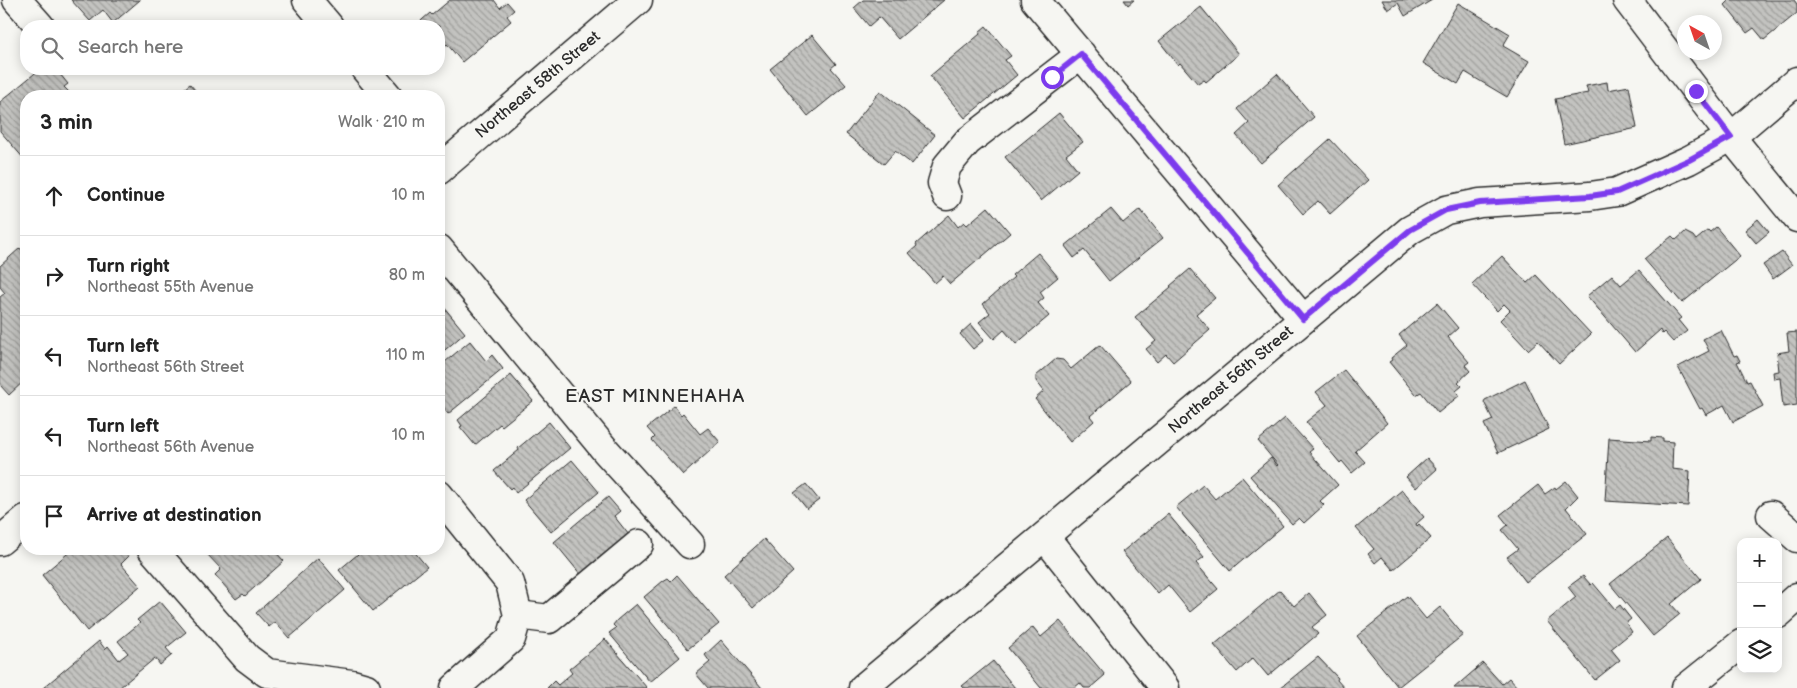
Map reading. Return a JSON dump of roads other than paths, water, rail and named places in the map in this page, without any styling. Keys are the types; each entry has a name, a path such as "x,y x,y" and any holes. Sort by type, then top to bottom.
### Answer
{"street":[{"path":"17,0 35,20"},
{"path":"307,0 324,20"},
{"name":"Northeast 58th Street","path":"445,161 638,0"},
{"path":"1035,0 1303,319"},
{"path":"1627,0 1731,137 1797,218"},
{"path":"948,196 942,183 947,166 967,142 1081,54"},
{"path":"370,75 383,90"},
{"name":"Northeast 56th Street","path":"863,688 1410,230 1446,210 1480,203 1590,196 1617,192 1689,160 1731,137 1797,81"},
{"path":"445,256 606,451 690,544"},
{"path":"445,502 510,583 518,615 511,638 455,688"},
{"path":"1771,515 1797,538"},
{"path":"0,541 20,524"},
{"path":"1045,537 1165,688"},
{"path":"518,615 549,619 638,544"},
{"path":"157,555 247,658 267,673 359,686"},
{"path":"1782,610 1797,597"},
{"path":"1686,688 1737,647"}],"district":[{"name":"EAST MINNEHAHA","path":"655,396"}]}
